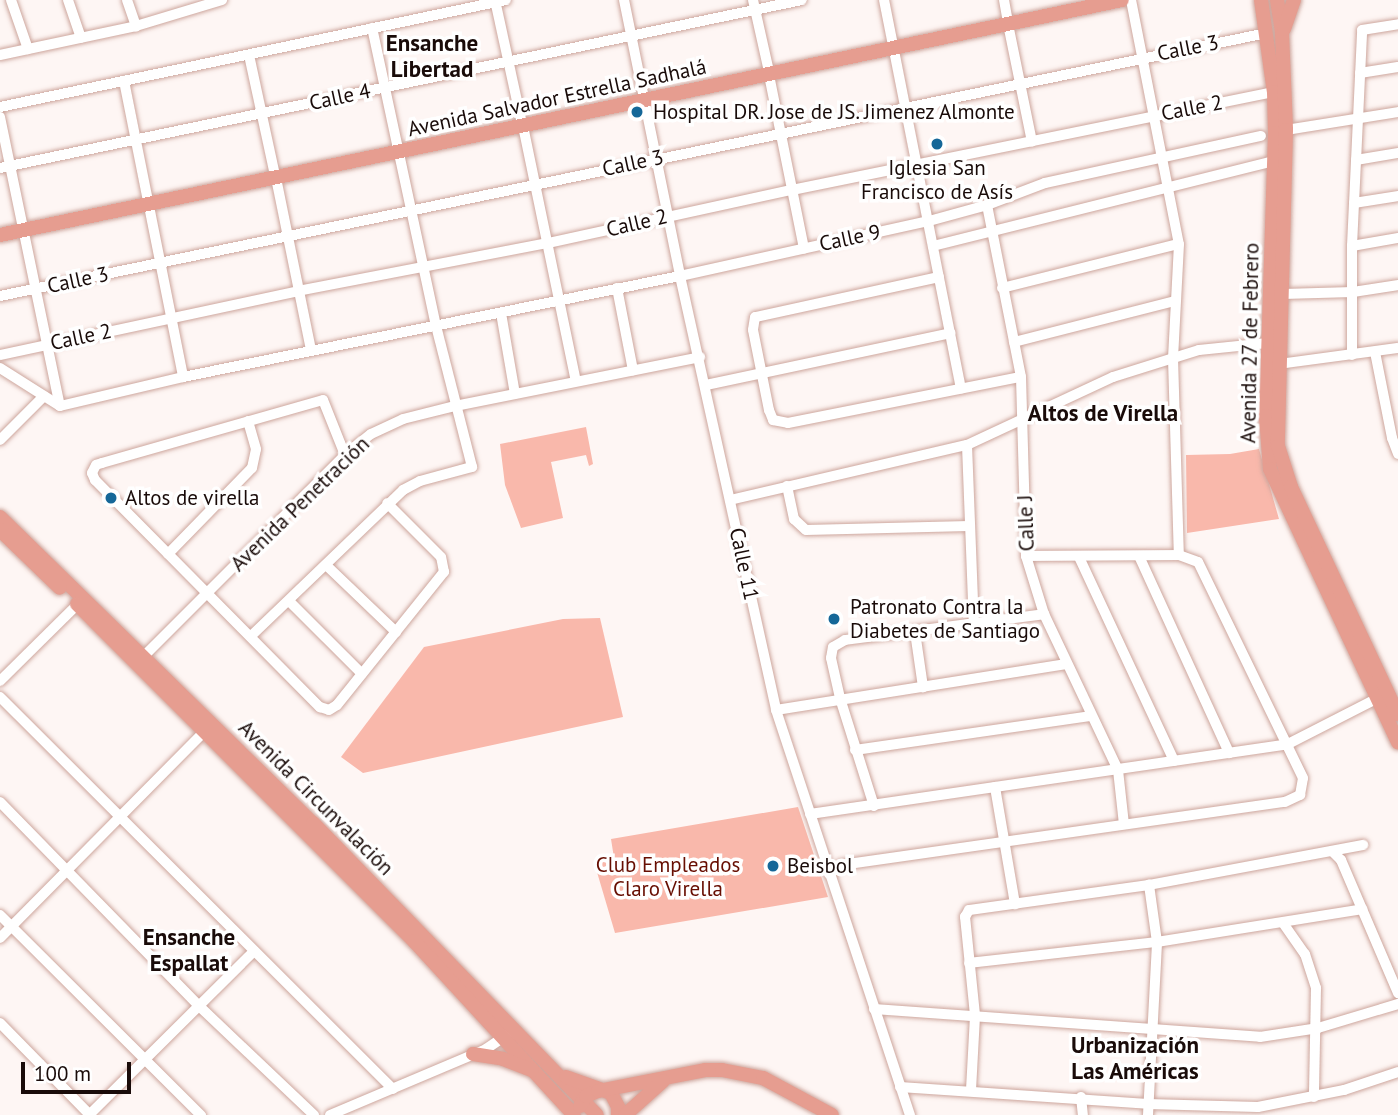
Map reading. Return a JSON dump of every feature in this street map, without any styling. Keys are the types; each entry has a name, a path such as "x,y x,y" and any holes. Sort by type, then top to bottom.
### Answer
{"main road":[{"name":"Avenida Salvador Estrella Sadhalá","path":"0,235 25,226 644,98 1007,20 1087,0"},
{"name":"Avenida Salvador Estrella Sadhalá","path":"1007,20 1122,0"},
{"name":"Avenida 27 de Febrero","path":"1277,0 1282,33 1286,131 1280,160 1268,344 1266,416 1270,470 1383,696 1398,714"},
{"path":"1282,33 1294,0"},
{"name":"Avenida 27 de Febrero","path":"1260,3 1267,33 1280,160 1283,294 1278,446 1291,487 1383,696 1398,742"},
{"name":"Avenida Salvador Estrella Sadhalá","path":"0,227 25,226"},
{"name":"Avenida Circunvalación","path":"0,517 510,1033 556,1072 597,1115"},
{"name":"Avenida Circunvalación","path":"0,530 81,601"},
{"name":"Avenida Circunvalación","path":"510,1033 536,1071 573,1115"},
{"path":"473,1054 503,1059 536,1071"},
{"path":"579,1115 583,1100 591,1093 705,1070 751,1074 792,1091 832,1115"},
{"path":"556,1072 582,1085 606,1090 626,1114 670,1077"}],"street":[{"path":"10,0 28,49"},
{"path":"68,0 82,38"},
{"path":"127,0 136,26"},
{"path":"0,55 136,26 186,4 222,0"},
{"name":"Calle 11","path":"624,0 658,157 680,276 776,710 910,1115"},
{"name":"Calle 4","path":"5,167 631,35 754,5 803,0"},
{"path":"884,0 961,388"},
{"path":"1004,0 1032,142"},
{"path":"1131,0 1179,244 1173,358 1179,555"},
{"path":"0,107 499,1 508,60 561,298 576,381"},
{"path":"754,5 804,247"},
{"path":"1352,355 1352,246 1362,30 1398,24"},
{"path":"251,636 387,503 420,481 472,467 436,326 372,28"},
{"name":"Calle 3","path":"0,296 658,157 1267,33"},
{"path":"248,55 311,351"},
{"path":"1360,73 1398,67"},
{"path":"124,81 183,377"},
{"name":"Calle 2","path":"0,355 298,291 548,243 792,190 1273,92"},
{"path":"1286,131 1398,112"},
{"path":"0,117 5,167 25,226 60,406"},
{"name":"Calle 9","path":"60,406 183,377 501,313 561,298 680,276 929,221 987,205 1045,183 1162,155 1261,136"},
{"path":"1356,160 1398,153"},
{"path":"933,246 1169,185 1280,160"},
{"path":"1354,203 1398,196"},
{"name":"Calle J","path":"987,205 1021,377 1026,556 1044,614 1118,770 1124,824"},
{"path":"1352,246 1398,238"},
{"path":"1002,288 1179,244"},
{"path":"939,277 755,317 753,331 761,373 769,411 777,422 788,423 1021,377"},
{"path":"1283,294 1353,292 1398,285"},
{"path":"617,288 633,370"},
{"path":"1014,342 1175,301"},
{"path":"501,313 515,394"},
{"path":"706,385 951,333"},
{"path":"730,499 967,445 1113,377 1199,350 1268,344 1279,364 1398,348"},
{"path":"1375,352 1393,419 1398,454"},
{"name":"Avenida Penetración","path":"140,660 345,455 371,434 403,418 700,357"},
{"path":"0,368 60,406"},
{"path":"0,439 44,396"},
{"path":"345,455 323,400 94,467 95,480 320,707 329,710 337,705 445,567 441,557 387,503"},
{"path":"168,554 251,468 256,449 248,421"},
{"path":"967,445 974,624"},
{"path":"788,486 794,519 806,530 969,526"},
{"path":"829,874 841,865 1285,802 1300,794 1303,778 1198,562 1179,555 1026,556"},
{"path":"1139,556 1229,753"},
{"path":"1079,557 1174,761"},
{"path":"326,565 396,632"},
{"path":"0,681 81,601"},
{"path":"289,601 362,674"},
{"path":"874,806 840,698 831,658 833,647 845,640 1044,614"},
{"path":"915,632 923,687"},
{"path":"776,710 1066,664"},
{"path":"810,814 1288,744 1383,696"},
{"path":"1,699 393,1089"},
{"path":"855,750 1092,716"},
{"path":"0,938 208,728"},
{"path":"995,787 1015,904"},
{"path":"0,802 65,872 198,1005 314,1115"},
{"path":"971,1090 975,1015 965,916 969,910 1149,885 1363,845"},
{"path":"1332,851 1342,860 1398,993"},
{"path":"1147,1109 1155,1030 1157,942 1149,885"},
{"path":"969,963 1157,942 1362,909"},
{"path":"0,915 201,1115"},
{"path":"1283,923 1305,954 1316,988 1318,1028 1314,1097"},
{"path":"0,1023 89,1115 253,952"},
{"path":"874,1009 1260,1037 1318,1028 1398,1004"},
{"path":"330,1115 473,1054 510,1033"},
{"path":"900,1087 1082,1097 1147,1109 1258,1111 1398,1072"},
{"path":"1082,1097 1083,1115"}],"green space":[{"path":"586,427 593,464 589,466 586,455 551,462 563,518 521,528 505,485 500,444"},
{"path":"1259,449 1279,519 1187,533 1186,455 1230,454"},
{"path":"600,618 623,717 363,773 341,757 424,647 563,619"},
{"name":"Club Empleados Claro Virella","path":"798,807 828,897 615,933 594,862 614,858 611,839"}],"place":[{"name":"Hospital DR. Jose de JS. Jimenez Almonte","path":"637,112"},
{"name":"Iglesia San Francisco de Asís","path":"937,144"},
{"name":"Altos de virella","path":"111,498"},
{"name":"Patronato Contra la Diabetes de Santiago","path":"834,619"},
{"name":"Beisbol","path":"773,866"}],"district":[{"name":"Ensanche Libertad","path":"432,56"},
{"name":"Altos de Virella","path":"1103,413"},
{"name":"Ensanche Espallat","path":"189,950"},
{"name":"Urbanización Las Américas","path":"1135,1058"}]}
